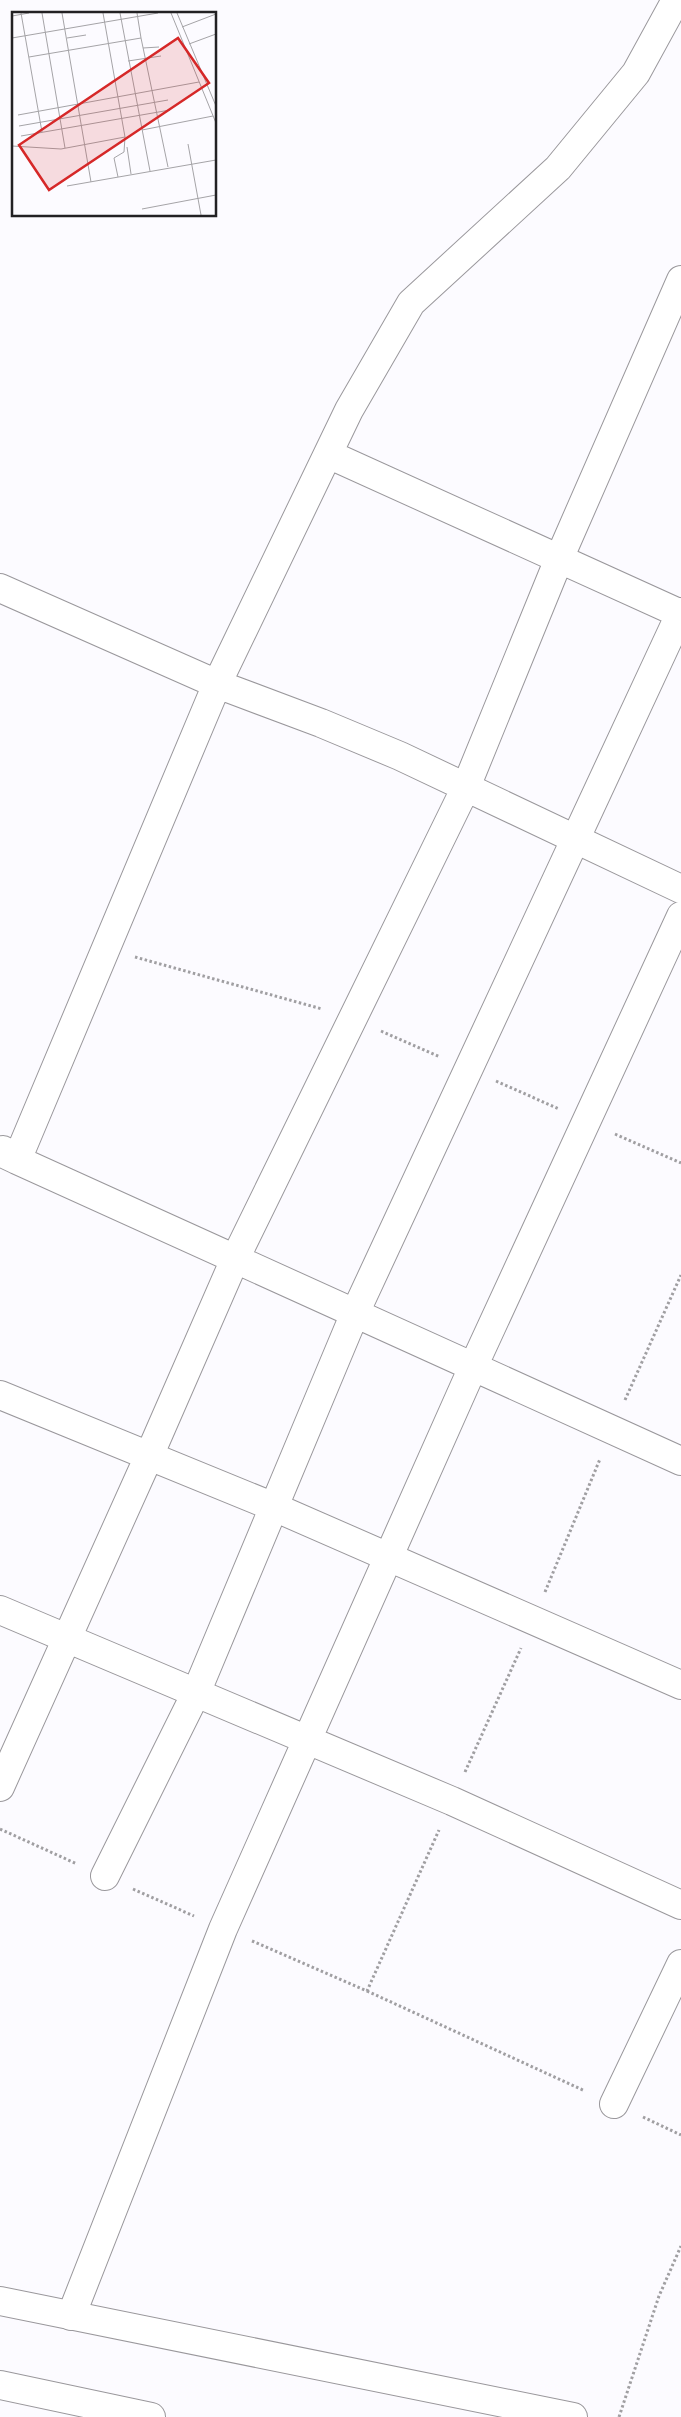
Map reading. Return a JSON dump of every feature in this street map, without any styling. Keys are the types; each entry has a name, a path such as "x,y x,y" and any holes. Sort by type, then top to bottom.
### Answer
{"street":[{"path":"676,0 636,73 558,168 411,303 349,410 217,684 106,949 6,1153 681,1461"},
{"path":"0,1787 149,1456 235,1259 466,787 559,559 670,332 681,280"},
{"path":"105,1876 196,1693 355,1313 470,1070 681,614 328,454"},
{"path":"0,588 217,684 321,723 466,787 681,889"},
{"path":"71,2316 223,1929 387,1557 681,916"},
{"path":"0,1395 274,1507 681,1684"},
{"path":"0,1610 452,1801 681,1905"},
{"path":"614,2104 681,1964"},
{"path":"0,2301 573,2417"},
{"path":"0,2386 151,2417"}],"path":[{"path":"106,949 352,1018 681,1163"},
{"path":"367,1991 533,1620 612,1430 681,1275"},
{"path":"0,1829 367,1991 681,2135"},
{"path":"619,2417 659,2296 681,2246"}]}
